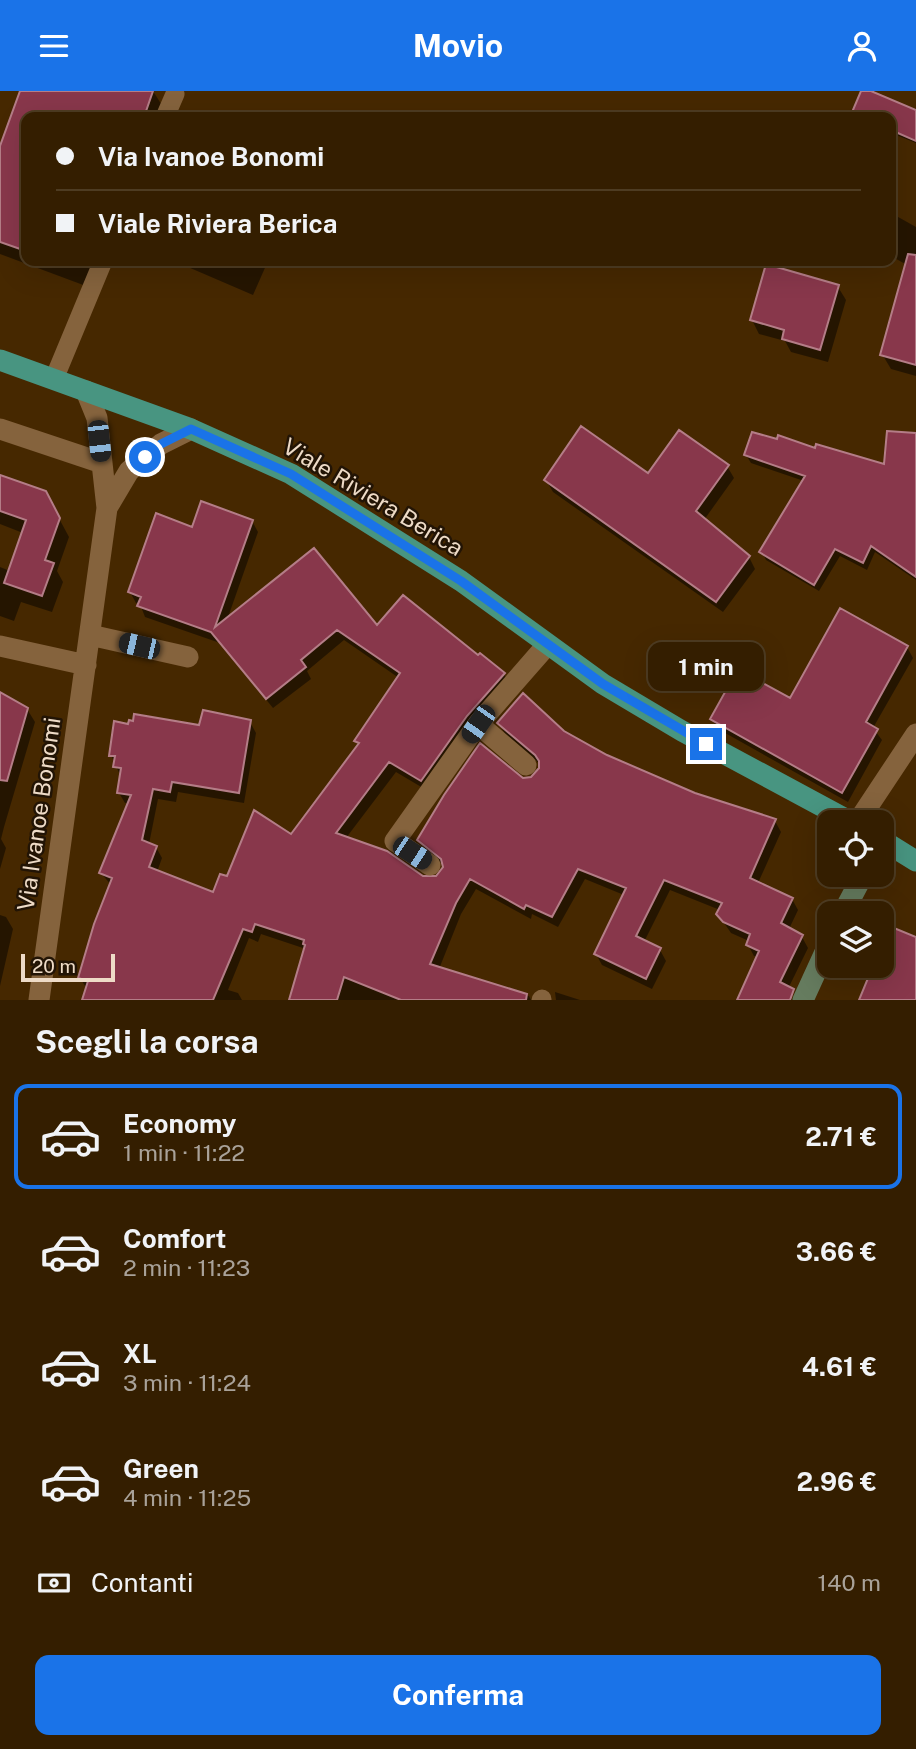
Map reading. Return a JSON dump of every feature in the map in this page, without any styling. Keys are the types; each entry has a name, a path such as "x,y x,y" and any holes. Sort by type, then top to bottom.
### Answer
{"main road":[{"name":"Viale Riviera Berica","path":"0,360 191,429 291,474 461,581 603,684 682,731 831,810"},
{"path":"894,848 916,862"},
{"path":"803,1000 817,969"}],"street":[{"name":"Via Ivanoe Bonomi","path":"39,1000 107,508 97,418 86,391"},
{"path":"0,429 102,463"},
{"name":"Via Ivanoe Bonomi","path":"107,508 129,471 161,444 191,429"},
{"path":"90,635 188,657"},
{"path":"430,865 395,842 478,724 547,645"},
{"path":"0,646 86,665"},
{"path":"478,724 526,765"},
{"path":"864,810 916,734"}],"lane":[{"path":"167,112 175,94"},
{"path":"54,379 101,266"}],"building":[{"path":"20,91 153,91 146,112 21,112 21,249 0,242 0,146"},
{"path":"861,91 871,91 916,110 916,141 896,132 896,112 852,112"},
{"path":"908,254 916,255 916,365 880,355"},
{"path":"765,266 839,285 820,350 782,339 784,330 750,320"},
{"path":"581,426 648,473 679,430 729,465 696,511 750,556 716,602 544,480"},
{"path":"887,431 916,433 916,577 871,546 863,563 835,549 814,585 759,552 805,476 744,455 752,432 777,439 778,435 815,448 816,444 884,464"},
{"path":"0,475 46,491 60,518 45,560 54,563 42,596 4,583 26,520 0,511"},
{"path":"201,501 253,520 215,627 314,548 377,625 403,595 478,655 480,653 505,673 467,716 421,781 389,762 336,833 387,851 423,876 436,876 443,867 441,859 417,840 480,743 523,778 531,777 539,768 535,755 497,723 523,693 564,731 607,755 695,793 776,819 750,878 793,898 781,923 803,935 780,982 794,989 790,1000 737,1000 759,951 746,945 750,934 723,922 716,914 722,903 664,880 636,936 661,948 646,979 594,954 626,888 578,869 552,917 526,905 524,909 470,879 456,903 430,964 527,994 526,1000 401,1000 344,977 337,1000 289,1000 305,945 304,940 255,924 252,932 243,929 213,1000 82,1000 88,981 78,978 94,924 112,878 99,873 131,795 117,793 121,768 113,767 115,756 109,756 114,721 128,724 129,720 133,721 134,714 199,725 203,710 251,720 239,793 172,782 170,792 153,789 142,840 157,846 149,867 213,892 220,874 227,876 254,810 291,834 359,743 354,741 400,673 337,630 301,660 306,667 266,699 211,632 137,606 141,597 128,592 156,513 192,527"},
{"path":"840,608 908,646 866,722 878,729 842,793 710,719 734,676 753,687 757,680 790,698"},
{"path":"0,692 28,708 7,781 0,780"},
{"path":"894,928 916,937 916,1000 859,1000 868,978 894,978"}],"route":[{"path":"145,457 161,444 191,429 291,474 461,581 603,684 706,744"}]}
